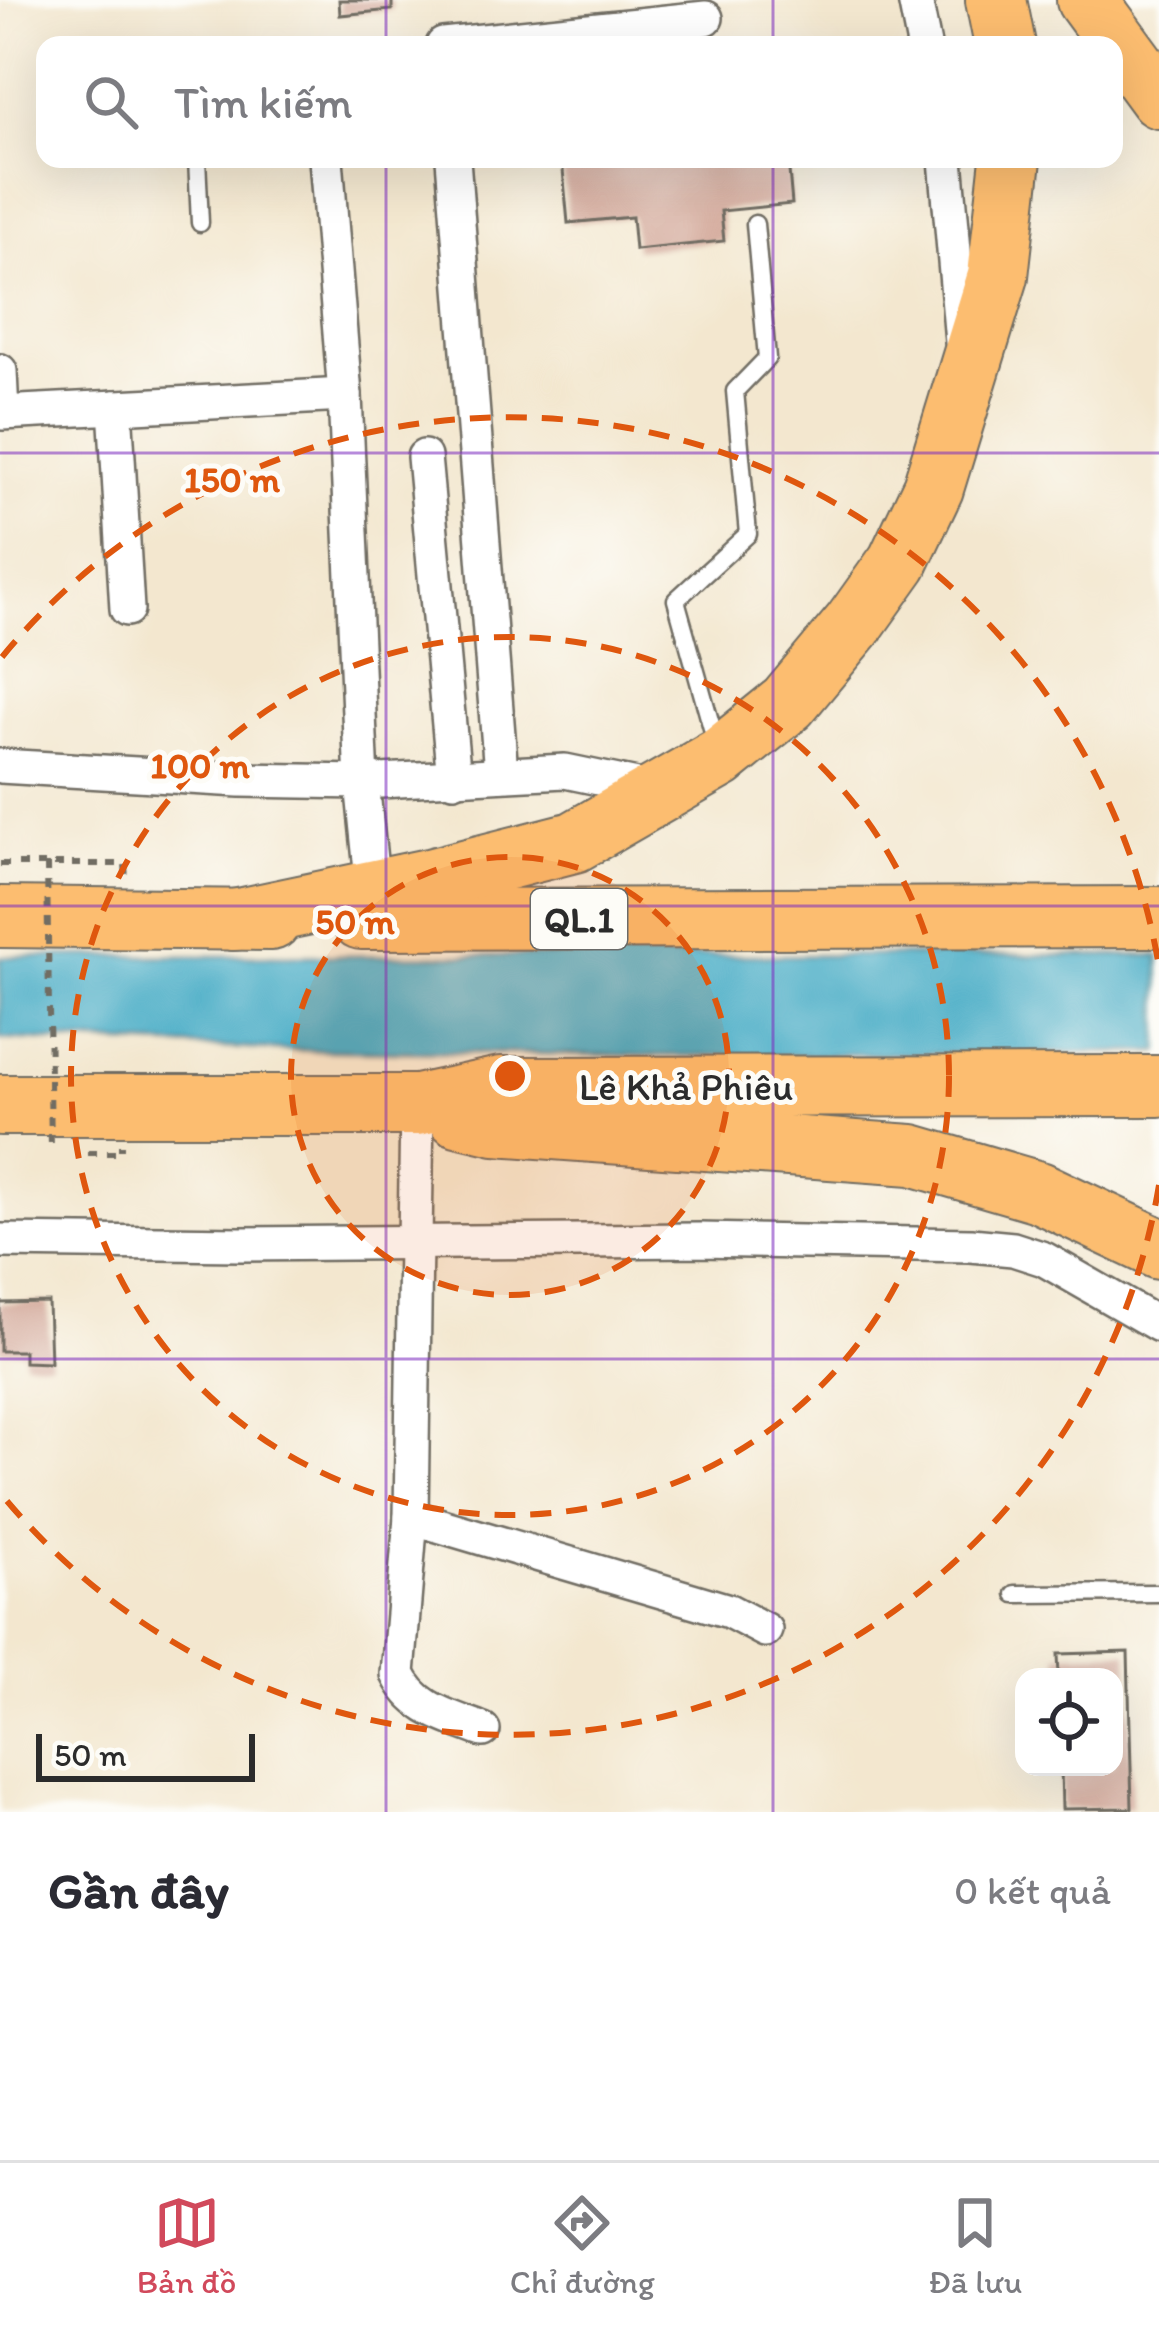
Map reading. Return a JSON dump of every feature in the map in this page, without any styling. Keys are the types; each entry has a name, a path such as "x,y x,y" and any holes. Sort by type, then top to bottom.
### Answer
{"highway":[{"path":"996,0 1003,36"},
{"path":"1087,0 1113,36"},
{"path":"1123,49 1159,98"},
{"path":"234,920 574,842 720,758 788,703 898,562 933,488 998,276 980,239 1008,168"},
{"name":"QL.1","path":"0,917 1159,917"},
{"name":"Lê Khả Phiêu","path":"0,1105 418,1105 501,1087 1159,1086"},
{"path":"418,1105 496,1126 912,1155 1039,1192 1159,1249"}],"street":[{"path":"915,0 921,36"},
{"path":"531,36 706,18"},
{"path":"327,168 345,395 362,782 373,890"},
{"path":"454,168 501,773"},
{"path":"950,168 980,239"},
{"path":"0,370 2,413 345,395"},
{"path":"116,407 127,609"},
{"path":"424,457 454,778"},
{"path":"0,766 362,782 565,771 662,791"},
{"path":"418,1105 411,1517 398,1674 420,1705 483,1730"},
{"path":"0,1241 721,1240 971,1245 1044,1258 1159,1325"},
{"path":"411,1517 729,1610 766,1630"}],"lane":[{"path":"197,168 200,223"},
{"path":"720,758 676,600 748,535 735,391 767,358 754,224"},
{"path":"1016,1594 1159,1593"}],"path":[{"path":"0,864 46,864 51,1152"}],"water":[{"path":"1159,955 1159,1052 664,1056 281,1050 0,1039 0,957"}],"building":[{"path":"339,0 392,0 392,10 340,15"},
{"path":"563,168 789,168 792,204 721,211 724,241 635,250 632,217 568,223"},
{"path":"48,1302 50,1363 24,1362 24,1351 0,1351 0,1303"},
{"path":"1128,1652 1132,1808 1062,1809 1061,1776 1123,1776 1123,1668 1059,1668 1058,1654"}]}
